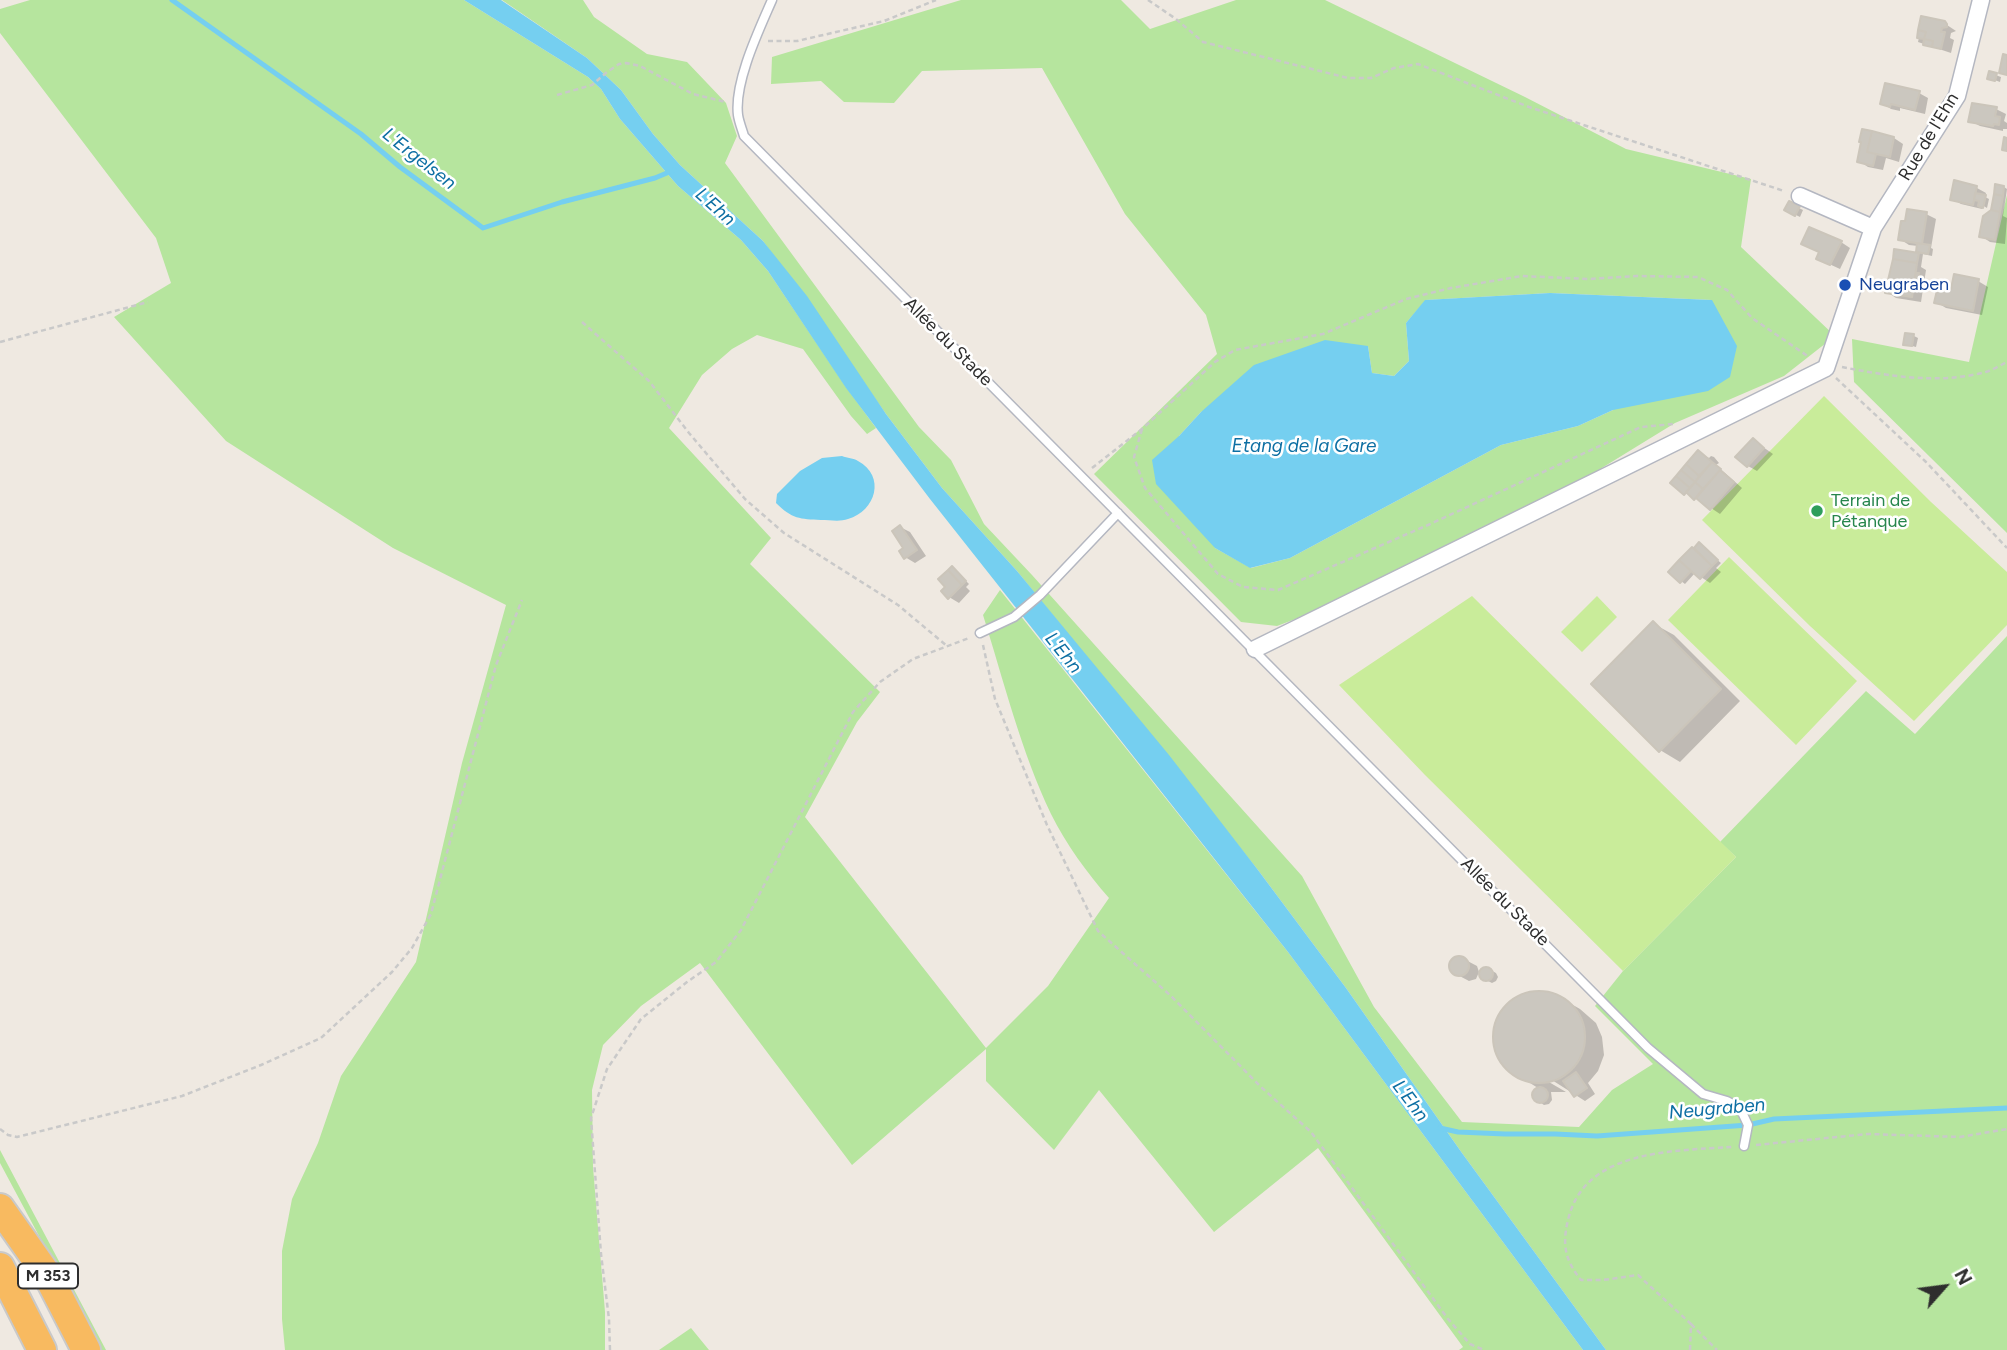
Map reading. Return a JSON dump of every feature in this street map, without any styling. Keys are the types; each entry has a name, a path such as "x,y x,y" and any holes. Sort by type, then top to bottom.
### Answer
{"highway":[{"name":"M 353","path":"0,1208 48,1276 86,1350"},
{"name":"M 353","path":"0,1215 69,1350"},
{"name":"M 353","path":"0,1267 42,1350"}],"street":[{"name":"Rue de l'Ehn","path":"1827,366 1873,228 1957,96 1981,0"},
{"path":"1800,196 1873,228"},
{"path":"1255,649 1827,366"}],"lane":[{"name":"Allée du Stade","path":"772,0 755,41 739,92 738,115 744,136 1648,1048 1703,1094 1740,1108 1748,1125 1744,1146"},
{"path":"981,634 1014,617 1040,595 1118,513"}],"path":[{"path":"755,41 797,41 884,21 936,0"},
{"path":"1148,0 1177,19 1203,42 1348,78 1371,78 1394,68 1418,64 1529,107 1800,196"},
{"path":"557,95 592,85 619,64 626,63 640,66 693,94 738,103"},
{"path":"1082,477 1142,429 1215,362 1236,350 1323,334 1406,299 1522,276 1589,279 1698,276 1727,289 1752,317 1827,366 1926,462 2007,548"},
{"path":"0,342 148,302"},
{"path":"582,322 649,381 745,499 785,533 898,606 947,646"},
{"path":"1827,366 1887,376 1941,379 1985,373 2007,362"},
{"path":"1142,429 1134,457 1145,488 1153,498 1218,574 1243,587 1278,590 1428,525 1640,427 1675,424"},
{"path":"0,1129 17,1137 144,1106 182,1096 261,1065 321,1038 392,972 412,948 431,914 496,665 522,600"},
{"path":"610,1350 592,1118 607,1069 641,1019 716,962 741,930 853,712 880,682 913,659 981,634 995,699 1047,825 1098,931 1171,996 1261,1087 1311,1132 1448,1320 1470,1344 1484,1350"},
{"path":"1717,1350 1637,1275 1581,1280 1569,1264 1564,1237 1571,1207 1594,1175 1628,1160 1662,1152 1868,1134 1960,1137 2007,1129"},
{"path":"1690,1350 1691,1324"}],"green space":[{"path":"30,0 464,0 588,77 601,89 620,119 678,186 741,240 768,271 876,428 867,434 803,349 757,335 732,349 702,375 669,428 771,538 750,564 880,692 857,722 805,817 986,1048 1048,986 1109,898 1077,858 1057,825 1040,790 1022,741 983,615 1000,590 1288,952 1583,1350 1459,1350 1463,1347 1318,1148 1214,1232 1099,1090 1054,1150 986,1081 986,1049 852,1165 700,963 641,1006 603,1045 592,1090 593,1167 605,1312 605,1350 285,1350 282,1251 292,1199 318,1143 341,1076 416,962 462,763 506,605 393,548 226,441 114,317 171,283 156,238 0,33 0,9"},
{"path":"502,0 583,0 594,17 647,54 687,62 726,103 737,136 725,163 919,427 951,460 984,524 1302,876 1374,1007 1462,1122 1579,1127 1612,1090 1653,1064 1595,1006 1623,971 1736,857 1720,842 1866,691 1915,734 2007,636 2007,1350 1606,1350 1258,870 1017,571 942,488 763,241 680,165 621,90 587,58"},
{"path":"961,0 1121,0 1150,29 1236,0 1325,0 1626,149 1751,179 1741,247 1835,336 1784,376 1675,423 1592,474 1330,606 1277,626 1241,622 1094,474 1217,354 1206,315 1125,214 1042,68 922,71 894,103 844,102 821,81 771,84 772,57","holes":["1550,293 1712,300 1613,410 1578,426 1501,445 1290,558 1251,568 1215,548 1179,436 1201,412 1368,346 1372,373 1394,376 1409,361 1406,323 1426,300"]},
{"path":"2007,195 2007,533 1854,382 1852,339 1969,362"},
{"path":"1824,396 1931,502 2007,572 2007,625 1914,721 1810,626 1702,520"},
{"path":"1729,557 1857,681 1796,745 1668,620"},
{"path":"1472,596 1736,857 1623,971 1425,775 1339,685"},
{"path":"1597,596 1617,617 1582,652 1561,632"},
{"path":"0,1150 106,1350 100,1350 0,1163"},
{"path":"691,1328 709,1350 659,1350"}],"water":[{"name":"L'Ehn","path":"464,0 501,0 587,58 621,90 680,165 763,241 807,296 886,414 942,488 1017,571 1169,755 1258,870 1606,1350 1583,1350 1288,952 930,499 846,388 768,271 741,240 678,186 620,119 601,89 588,77"},
{"name":"Etang de la Gare","path":"1550,293 1712,300 1737,346 1730,377 1708,391 1613,410 1578,426 1501,445 1290,558 1250,568 1215,548 1156,484 1152,460 1254,365 1325,340 1368,346 1372,373 1394,376 1409,361 1406,323 1425,300"},
{"path":"842,456 867,467 875,484 871,501 858,515 842,520 814,520 792,515 776,503 777,494 800,471 822,458"}],"building":[{"path":"1921,16 1945,21 1947,24 1941,32 1945,32 1941,49 1932,47 1933,41 1924,39 1926,32 1918,30"},
{"path":"1918,30 1926,32 1924,39 1917,38"},
{"path":"1924,39 1933,41 1932,47 1923,45"},
{"path":"2003,54 2007,55 2007,75 1999,73"},
{"path":"1989,71 1997,73 1995,81 1987,79"},
{"path":"1885,83 1920,91 1915,110 1880,104"},
{"path":"1972,103 1997,107 1995,116 2000,117 1999,125 1968,122"},
{"path":"1862,129 1872,131 1867,152 1876,154 1873,166 1857,162"},
{"path":"1872,131 1894,137 1890,157 1867,152"},
{"path":"2004,137 2007,138 2007,151 2002,150"},
{"path":"1954,180 1977,186 1973,205 1950,200"},
{"path":"1995,184 2004,186 2003,196 1994,194"},
{"path":"1975,193 1986,195 1983,208 1978,206 1979,201 1974,200"},
{"path":"1994,194 2003,196 2000,212 1991,210"},
{"path":"1789,201 1800,206 1795,216 1784,210"},
{"path":"1907,209 1927,212 1922,244 1898,240 1901,221 1905,221"},
{"path":"1991,210 2000,212 1995,240 1979,237 1983,216"},
{"path":"1809,227 1842,241 1830,265 1816,259 1819,252 1801,244"},
{"path":"1917,243 1930,245 1928,254 1916,252"},
{"path":"1894,249 1919,253 1917,263 1893,259"},
{"path":"1893,259 1917,263 1912,297 1885,293"},
{"path":"1916,273 1919,273 1917,288 1913,288"},
{"path":"1954,274 1979,279 1973,311 1934,303 1938,286 1951,289"},
{"path":"1905,333 1914,334 1912,346 1903,345"},
{"path":"1753,438 1764,448 1747,467 1735,457"},
{"path":"1698,450 1712,462 1699,476 1686,464"},
{"path":"1712,462 1721,469 1703,489 1695,482"},
{"path":"1686,464 1699,476 1695,482 1681,470"},
{"path":"1681,470 1695,482 1690,488 1676,476"},
{"path":"1720,470 1734,482 1710,510 1696,498"},
{"path":"1676,476 1690,488 1684,495 1670,483"},
{"path":"1695,482 1703,489 1694,500 1686,492"},
{"path":"900,525 917,550 904,559 899,551 903,548 892,531"},
{"path":"1699,542 1718,560 1712,566 1694,548"},
{"path":"1692,547 1712,566 1700,579 1679,560"},
{"path":"1679,560 1691,571 1680,583 1668,572"},
{"path":"952,566 966,581 962,585 948,570"},
{"path":"948,570 962,585 948,599 941,591 945,587 938,579"},
{"path":"1653,621 1721,689 1659,752 1591,684"},
{"path":"1455,956 1463,956 1469,966 1463,976 1455,976 1449,970 1449,962"},
{"path":"1483,967 1489,967 1493,974 1489,981 1483,981 1479,977 1479,971"},
{"path":"1539,991 1556,995 1571,1005 1581,1020 1585,1037 1581,1054 1571,1069 1556,1079 1539,1083 1522,1079 1507,1069 1497,1054 1493,1037 1497,1020 1507,1005 1522,995"},
{"path":"1576,1072 1587,1088 1574,1097 1563,1081"},
{"path":"1537,1087 1543,1087 1548,1095 1546,1101 1537,1103 1532,1098 1532,1092"}],"waterway":[{"name":"L'Ergelsen","path":"172,0 361,134 400,167 483,228 562,202 655,178 674,170"},
{"name":"Neugraben","path":"1440,1128 1458,1132 1597,1136 1748,1125 1774,1119 2007,1108"}],"place":[{"name":"Neugraben","path":"1845,285"},
{"name":"Terrain de Pétanque","path":"1817,511"}]}
